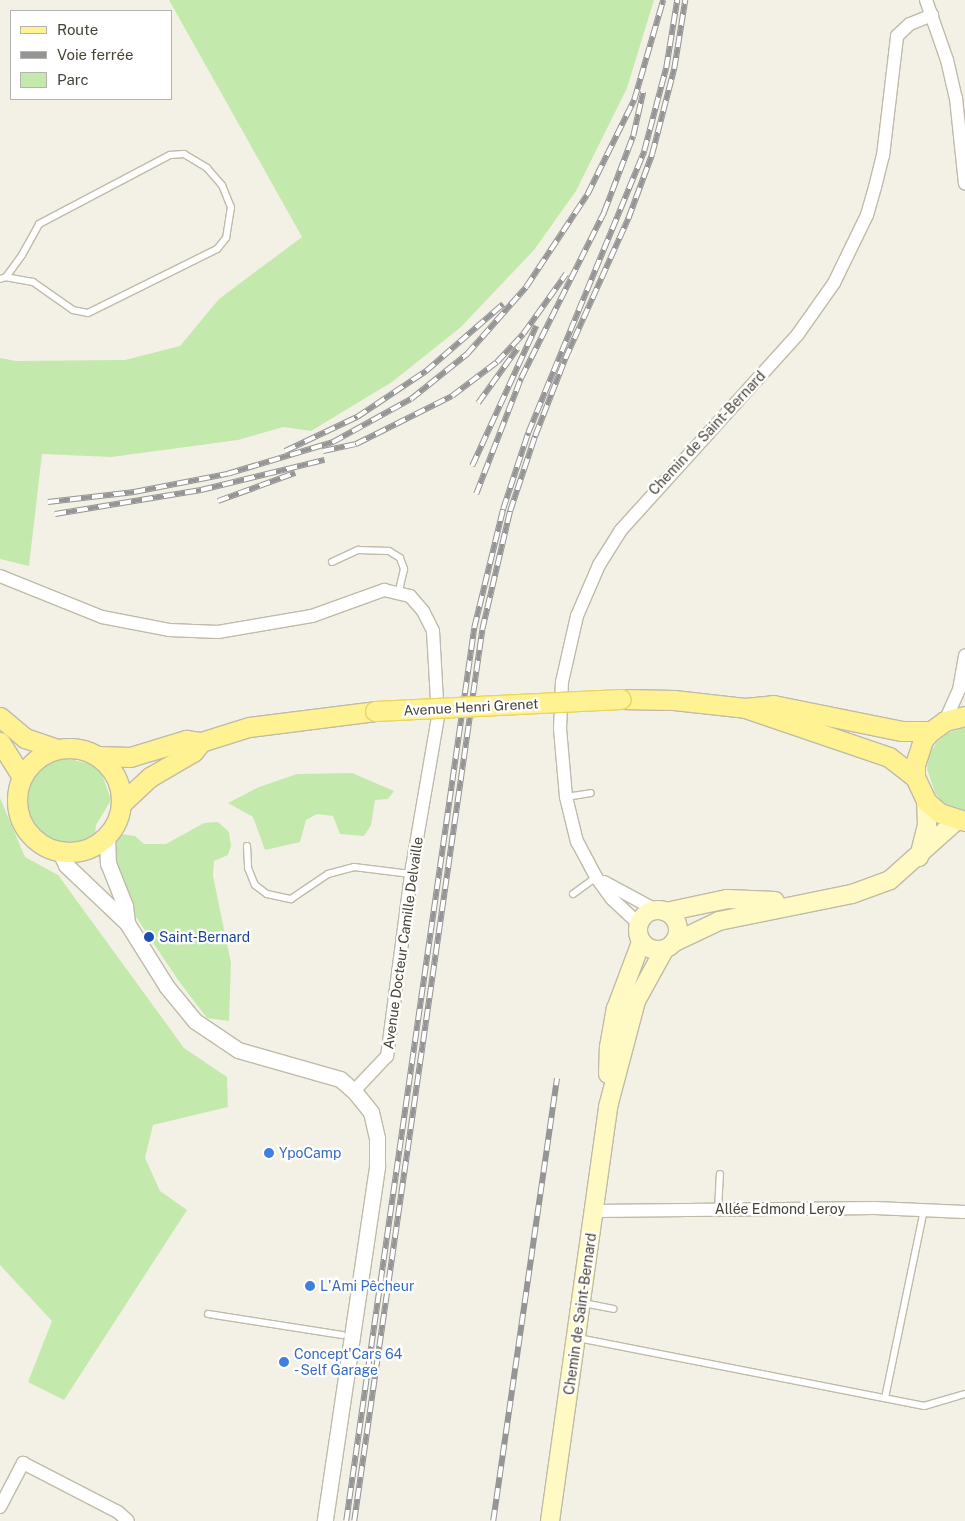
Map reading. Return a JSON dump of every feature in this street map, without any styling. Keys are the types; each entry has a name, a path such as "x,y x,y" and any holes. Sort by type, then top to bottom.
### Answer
{"main road":[{"name":"Avenue Henri Grenet","path":"98,756 130,757 186,740 201,742 249,727 375,712 622,699 674,700 745,708 889,756 915,777"},
{"name":"Avenue Henri Grenet","path":"745,708 773,705 902,731 938,726 965,716"},
{"path":"0,717 25,738 57,749 85,750 98,756 111,768 120,784 122,803 118,821 107,837 85,850 60,852 44,847 22,824 17,808 22,777 31,764 57,749"},
{"path":"919,857 927,825 926,801 915,777 918,752 938,726"},
{"path":"0,742 22,777"},
{"name":"Avenue Henri Grenet","path":"122,803 160,771 193,752 201,742"},
{"path":"926,801 940,813 961,820"},
{"path":"806,902 727,899 645,914 639,924 641,942 652,950 669,946 719,921 852,894 890,880 961,820"},
{"path":"661,911 678,925 669,946"},
{"name":"Chemin de Saint-Bernard","path":"550,1521 608,1106 609,1047 616,1009 641,942"},
{"name":"Chemin de Saint-Bernard","path":"608,1106 636,1001 669,946"}],"street":[{"path":"926,0 956,98 965,184"},
{"name":"Chemin de Saint-Bernard","path":"639,924 612,899 596,877 577,842 566,797 560,729 563,674 577,616 599,565 636,511 798,334 834,283 867,215 875,187 884,147 897,36 910,24 932,15"},
{"path":"0,576 102,617 169,630 204,633 312,616 365,595 384,590 399,591"},
{"name":"Avenue Docteur Camille Delvaille","path":"354,1090 387,1056 411,874 436,733 439,698 433,631 423,611 410,596 399,591"},
{"path":"938,726 959,690 965,656"},
{"path":"107,837 108,863 125,906 127,923"},
{"path":"60,852 66,865 127,923 180,1005 211,1034 254,1056 330,1074 354,1090 371,1112 378,1151 325,1521"},
{"name":"Chemin de Saint-Bernard","path":"596,877 624,896 661,911"},
{"name":"Allée Edmond Leroy","path":"594,1211 924,1210 965,1212"},
{"path":"0,1507 23,1463 118,1512 128,1521"}],"lane":[{"path":"184,154 207,168 222,185 231,207 226,238 217,249 88,313 73,310 33,282 3,278 39,224 170,155 184,154"},
{"path":"332,562 358,550 389,551 400,558 404,569 399,591"},
{"path":"566,797 591,793"},
{"path":"247,846 248,868 254,886 267,894 291,899 328,874 354,868 411,874"},
{"path":"573,894 596,877"},
{"path":"718,1210 720,1174"},
{"path":"885,1398 924,1210"},
{"path":"581,1303 613,1309"},
{"path":"208,1314 342,1335"},
{"path":"576,1338 924,1406 965,1394"}],"green space":[{"path":"169,0 654,0 627,88 576,191 534,250 461,327 392,382 311,431 283,427 238,440 111,457 42,454 29,566 0,559 0,358 16,361 125,360 180,346 219,299 302,237"},
{"path":"965,727 965,810 944,803 935,793 927,769 929,754 937,742 948,733"},
{"path":"65,758 91,764 102,774 111,800 96,825 95,835 79,843 52,841 40,833 26,809 31,781 50,762"},
{"path":"352,773 394,791 388,799 375,800 371,825 364,836 340,834 333,816 317,814 306,820 300,842 265,850 253,817 228,803 259,787 297,774"},
{"path":"0,798 25,857 58,875 184,1048 227,1077 228,1107 153,1125 145,1158 160,1191 187,1210 64,1400 28,1382 52,1321 0,1265"},
{"path":"218,822 229,832 231,846 228,855 214,861 213,876 231,963 229,1021 207,1018 178,980 132,911 114,867 114,842 120,834 135,836 144,844 166,844 204,823"}],"railway":[{"path":"48,502 134,492 227,474 333,442 411,399 467,354 526,287 587,195 634,100 663,0"},
{"path":"346,1521 474,628 503,509 528,433 644,151 666,68 677,0"},
{"path":"354,1521 482,630 510,511 535,436 565,359 628,219 652,154 674,69 685,0"},
{"path":"476,494 521,378 604,212 633,136 643,92"},
{"path":"323,451 356,444 452,396 497,362 523,334 566,274"},
{"path":"285,451 357,417 426,371 503,304"},
{"path":"472,466 536,326"},
{"path":"478,403 517,349"},
{"path":"55,514 201,490 324,460"},
{"path":"218,501 295,473"},
{"path":"493,1521 557,1079"}],"place":[{"name":"Saint-Bernard","path":"149,937"},
{"name":"YpoCamp","path":"269,1153"},
{"name":"L'Ami Pêcheur","path":"310,1286"},
{"name":"Concept'Cars 64 - Self Garage","path":"284,1362"}]}
